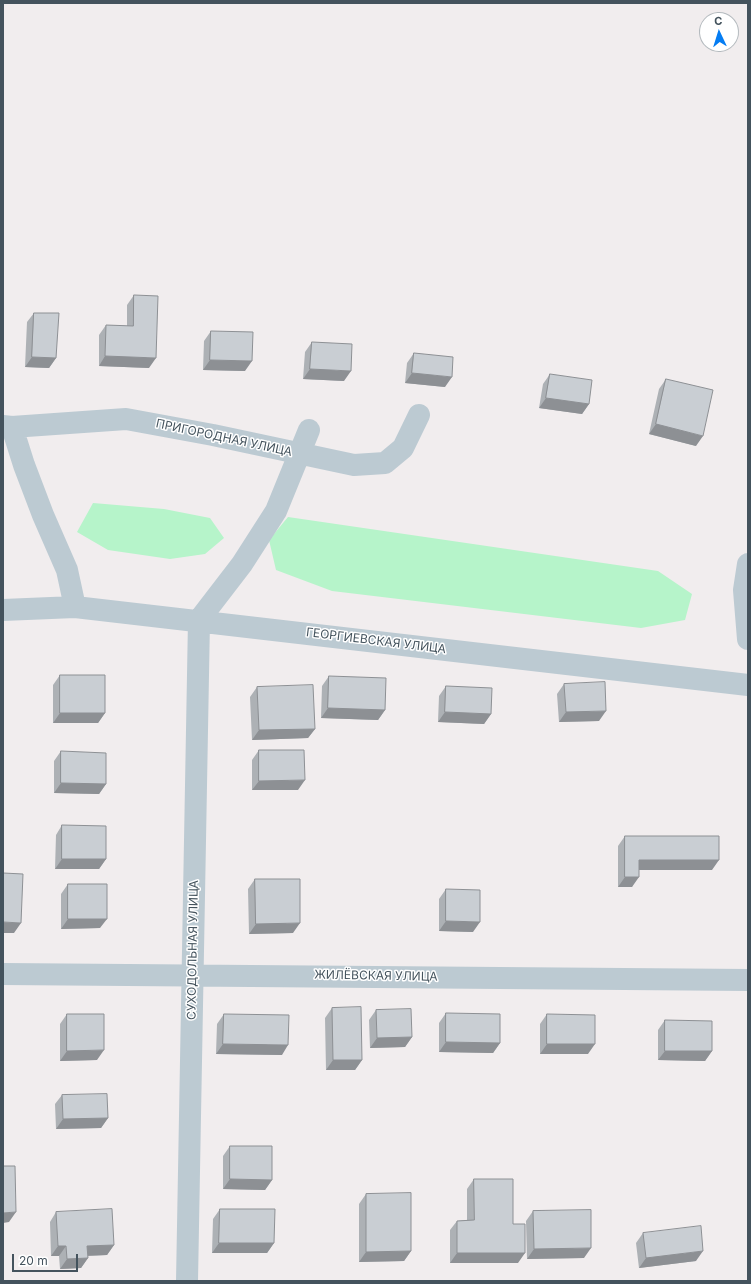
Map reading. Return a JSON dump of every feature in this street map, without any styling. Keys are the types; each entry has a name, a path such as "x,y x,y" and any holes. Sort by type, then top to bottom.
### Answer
{"street":[{"name":"ПРИГОРОДНАЯ УЛИЦА","path":"8,427 126,419 213,435 354,465 385,463 403,448 419,415"},
{"path":"8,427 43,515 67,570 75,607"},
{"path":"199,620 242,564 276,511 309,430"},
{"path":"748,564 744,590 748,639"},
{"name":"ГЕОРГИЕВСКАЯ УЛИЦА","path":"3,610 75,607 199,620 748,685"},
{"name":"СУХОДОЛЬНАЯ УЛИЦА","path":"187,1281 199,620"},
{"name":"ЖИЛЁВСКАЯ УЛИЦА","path":"3,974 193,974 748,980"}],"green space":[{"path":"93,503 164,509 210,518 224,538 205,554 170,559 108,550 77,532"},
{"path":"288,517 658,571 692,594 685,620 641,628 332,591 276,570 269,540"}],"building":[{"path":"134,295 158,296 156,358 105,356 106,325 133,326"},
{"path":"34,313 59,313 56,358 32,357"},
{"path":"211,331 253,332 252,361 210,360"},
{"path":"312,342 352,344 351,371 310,369"},
{"path":"414,353 453,357 452,377 412,373"},
{"path":"550,374 592,380 589,404 546,398"},
{"path":"666,379 713,390 703,436 656,424"},
{"path":"60,675 105,675 105,713 60,713"},
{"path":"329,676 386,678 385,710 328,708"},
{"path":"605,682 606,711 566,712 564,684"},
{"path":"313,685 315,729 259,730 257,687"},
{"path":"446,686 492,688 491,714 445,712"},
{"path":"259,750 304,750 305,780 259,781"},
{"path":"61,751 106,753 106,784 61,783"},
{"path":"62,825 106,826 106,859 62,859"},
{"path":"625,836 719,836 719,860 639,860 639,877 625,877"},
{"path":"3,873 23,874 21,923 3,922"},
{"path":"255,879 300,879 300,923 256,924"},
{"path":"68,884 107,884 107,919 68,919"},
{"path":"446,889 480,890 480,922 446,921"},
{"path":"361,1007 362,1060 333,1060 332,1008"},
{"path":"411,1009 412,1037 377,1038 376,1010"},
{"path":"446,1013 500,1014 500,1043 446,1042"},
{"path":"67,1014 104,1014 104,1050 67,1051"},
{"path":"224,1014 289,1015 288,1045 223,1044"},
{"path":"547,1014 595,1015 595,1044 547,1044"},
{"path":"665,1020 712,1021 712,1051 665,1051"},
{"path":"107,1094 108,1118 63,1119 62,1095"},
{"path":"230,1146 272,1146 272,1180 230,1179"},
{"path":"3,1166 15,1166 16,1212 3,1213"},
{"path":"474,1179 513,1179 513,1224 525,1224 525,1253 457,1253 457,1221 474,1220"},
{"path":"411,1193 411,1251 366,1252 366,1194"},
{"path":"112,1209 114,1245 87,1246 88,1258 67,1259 66,1246 58,1246 56,1212"},
{"path":"220,1209 275,1209 274,1243 219,1243"},
{"path":"591,1210 591,1248 534,1249 533,1211"},
{"path":"701,1226 703,1251 646,1258 643,1233"}]}
